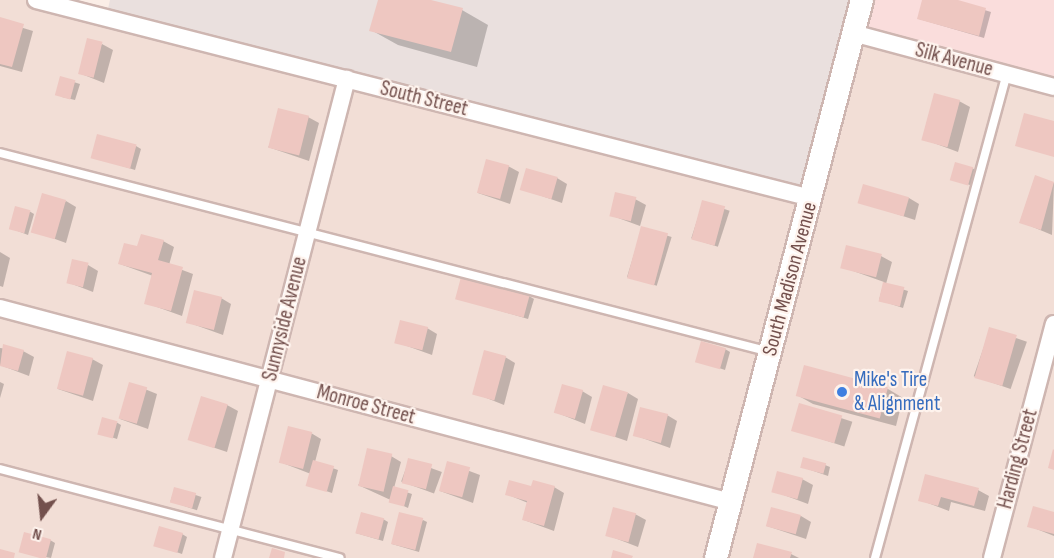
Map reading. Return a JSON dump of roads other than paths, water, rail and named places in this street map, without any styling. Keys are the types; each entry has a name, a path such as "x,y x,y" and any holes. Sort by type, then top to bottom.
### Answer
{"main road":[{"name":"South Madison Avenue","path":"716,558 862,0"}],"street":[{"name":"South Street","path":"36,0 811,198"},
{"name":"Silk Avenue","path":"854,33 1054,87"},
{"name":"Sunnyside Avenue","path":"223,558 346,79"},
{"name":"Monroe Street","path":"0,308 731,502"},
{"name":"Harding Street","path":"992,558 1054,324"}],"lane":[{"path":"875,558 1006,73"},
{"path":"0,153 770,352"},
{"path":"0,469 340,558"}],"place":[{"name":"Mike's Tire & Alignment","path":"842,392"}]}
